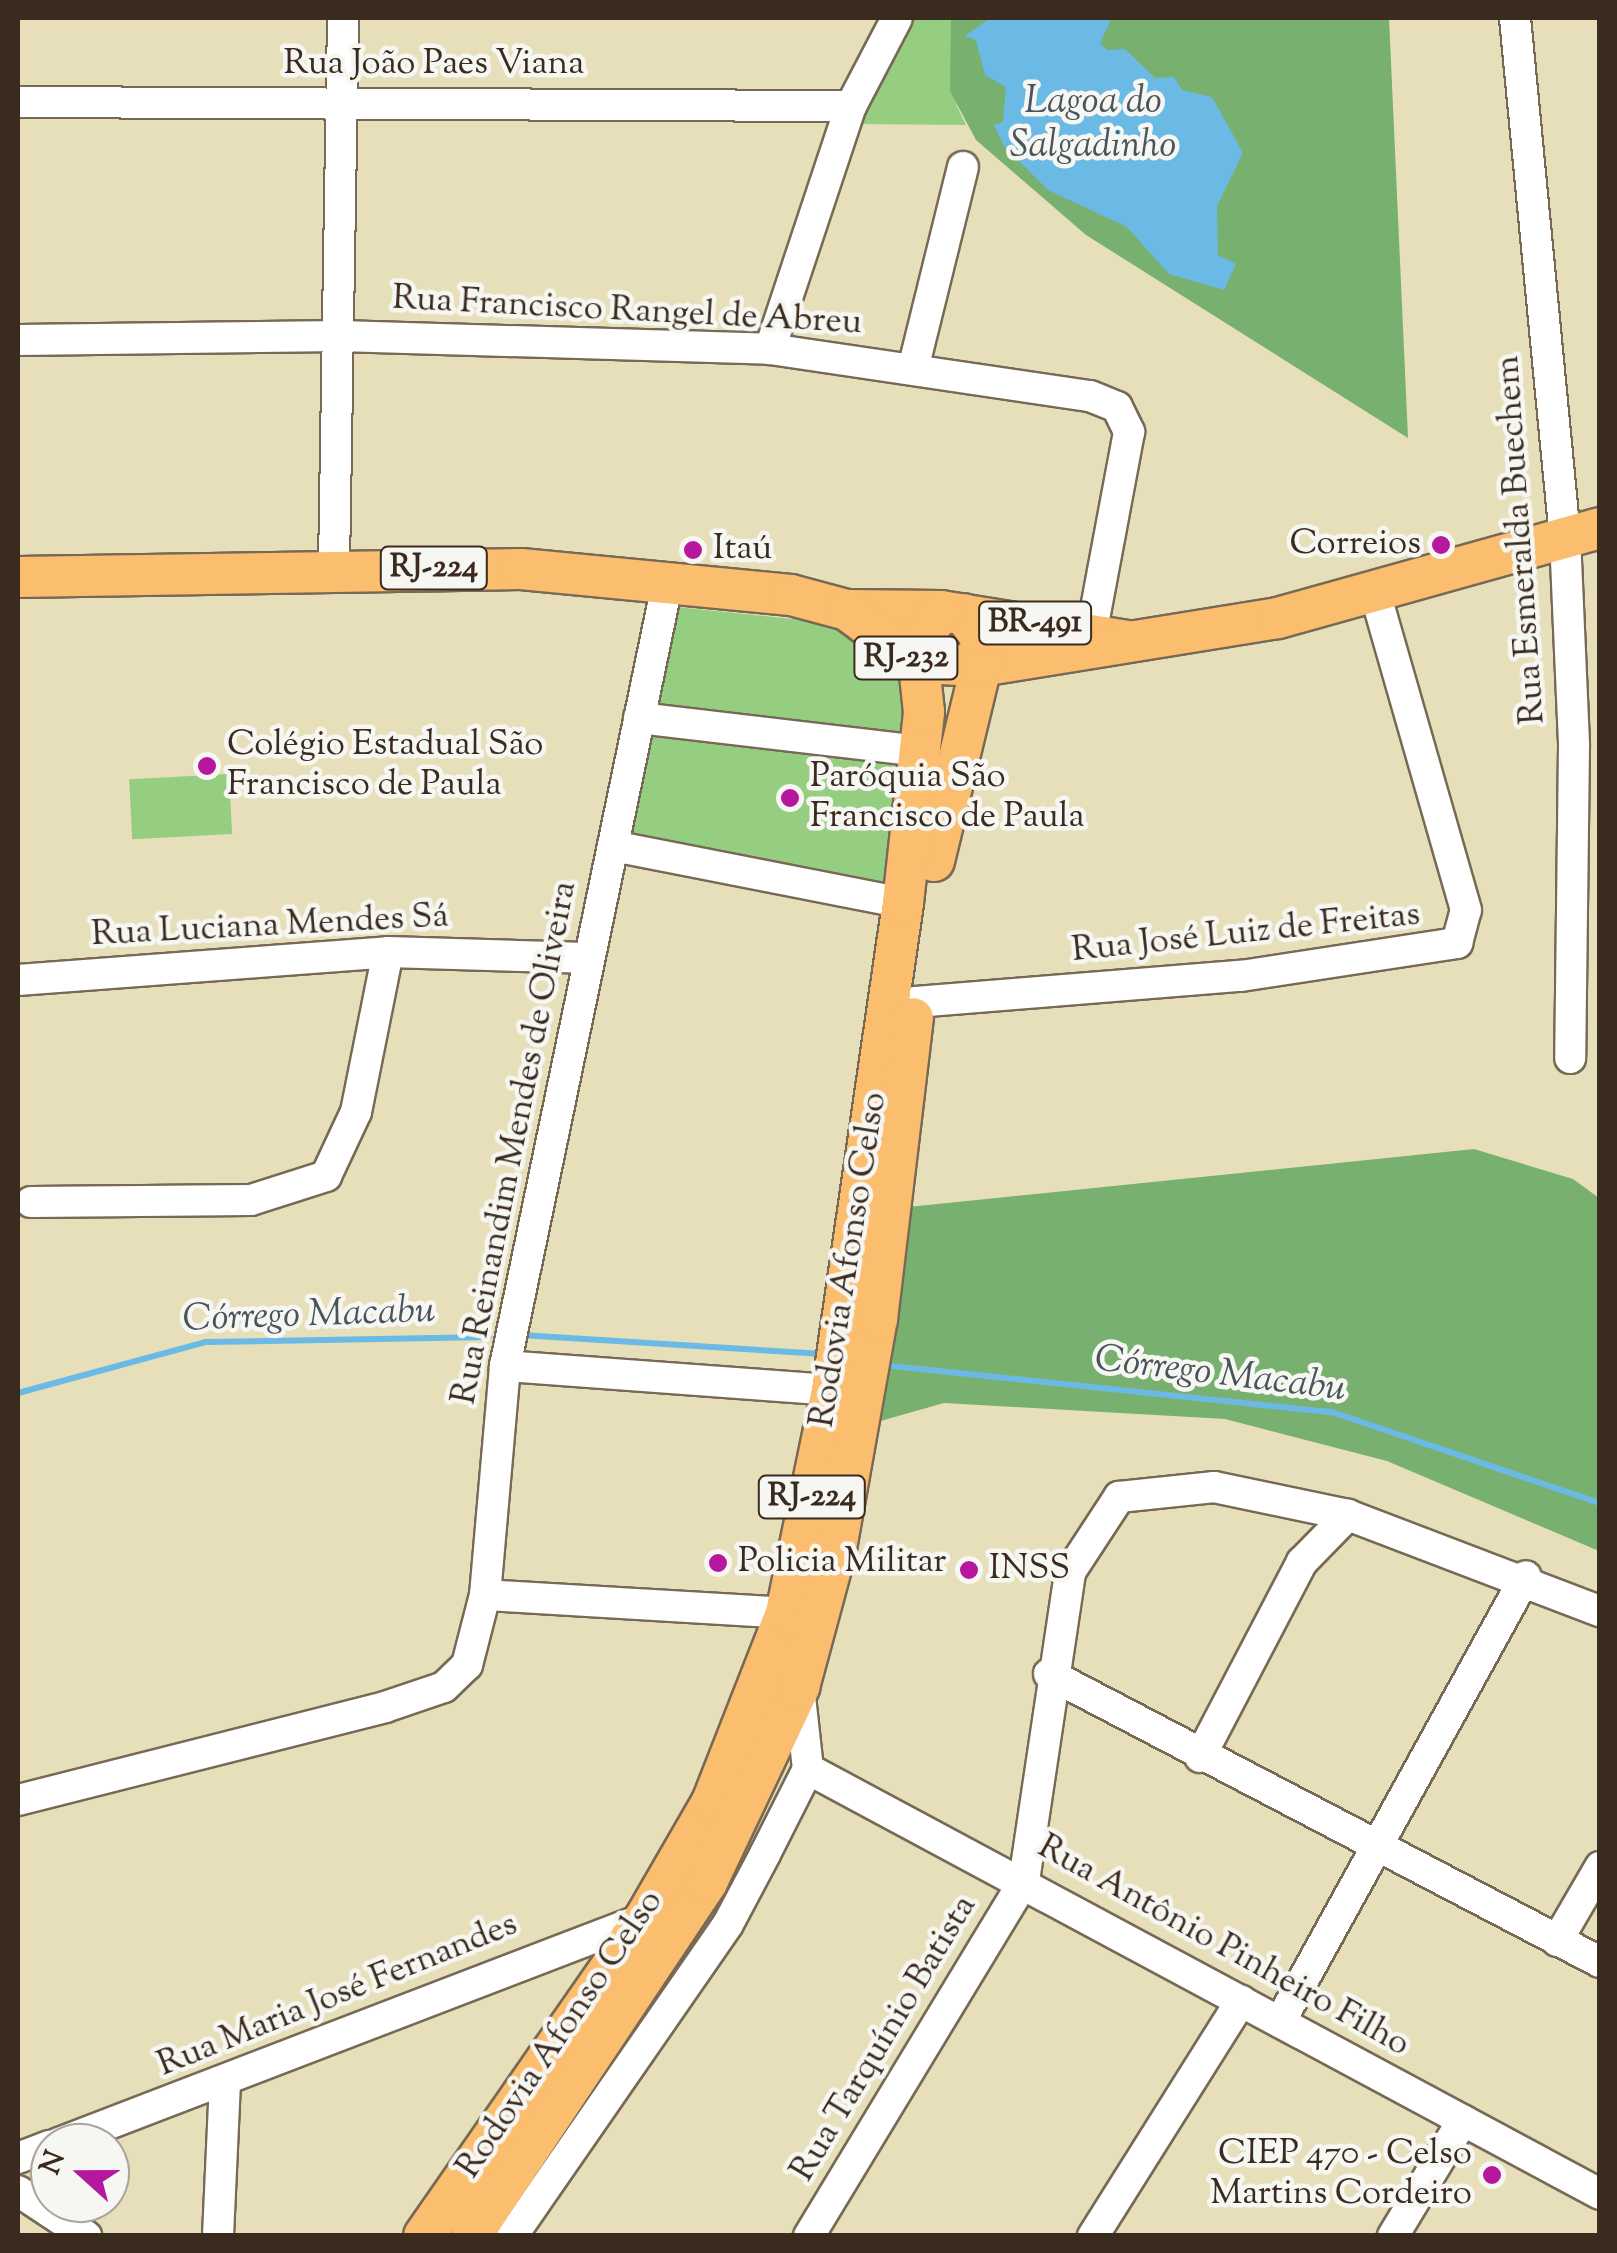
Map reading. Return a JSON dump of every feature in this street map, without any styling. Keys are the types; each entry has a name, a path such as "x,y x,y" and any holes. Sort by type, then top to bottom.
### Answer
{"main road":[{"name":"BR-491","path":"982,666 1110,636 1375,593 1582,533"},
{"name":"RJ-224","path":"18,577 334,566 521,570 668,584 847,610"},
{"name":"RJ-232","path":"847,610 952,612"},
{"name":"RJ-232","path":"847,610 918,663 982,666"},
{"name":"BR-491","path":"952,612 1110,636"},
{"name":"Rodovia Afonso Celso","path":"424,2236 646,1918 712,1802 786,1613 832,1390 903,902 921,752 918,663 922,634 952,612"},
{"path":"952,612 980,636 982,666"},
{"name":"Rodovia Afonso Celso","path":"471,2236 652,1999 799,1686 835,1554 877,1318 915,1002 949,778 982,666"}],"street":[{"path":"334,566 343,18"},
{"path":"770,349 850,106 897,18"},
{"name":"Rua Esmeralda Buechem","path":"1515,18 1582,533 1574,746 1570,1058"},
{"name":"Rua João Paes Viana","path":"18,102 850,106"},
{"path":"914,365 963,167"},
{"name":"Rua Francisco Rangel de Abreu","path":"18,340 340,336 770,349 914,365 1090,396 1126,416 1110,636"},
{"name":"Rua Reinandim Mendes de Oliveira","path":"18,1800 444,1687 468,1665 485,1596 505,1366 586,958 668,584"},
{"name":"Rua José Luiz de Freitas","path":"915,1002 1241,976 1457,943 1466,910 1375,593"},
{"path":"640,718 921,752"},
{"path":"613,846 903,902"},
{"path":"31,1202 251,1200 326,1176 356,1112 388,952"},
{"name":"Rua Luciana Mendes Sá","path":"18,980 388,952 586,958"},
{"path":"505,1366 832,1390"},
{"path":"1024,1881 1049,1674 1070,1572 1119,1497 1214,1487 1348,1515 1526,1576 1600,1611"},
{"path":"1200,1756 1302,1562 1348,1515"},
{"path":"1280,2022 1526,1576"},
{"path":"485,1596 786,1613"},
{"path":"1049,1674 1374,1851 1600,1962"},
{"path":"512,2236 652,1999 728,1924 808,1769 799,1686"},
{"name":"Rua Antônio Pinheiro Filho","path":"808,1769 1024,1881 1600,2194"},
{"path":"1557,1941 1600,1867"},
{"name":"Rua Tarquínio Batista","path":"809,2236 1024,1881"},
{"name":"Rua Maria José Fernandes","path":"115,2123 226,2084 646,1918"},
{"path":"1092,2236 1241,2001"},
{"path":"218,2236 226,2084"},
{"path":"1393,2236 1463,2120"},
{"path":"18,2192 86,2236"}],"green space":[{"path":"904,18 952,18 956,104 966,125 857,124"},
{"path":"951,18 1389,18 1408,438 1086,235 976,140 950,91"},
{"path":"677,607 821,622 850,631 899,669 915,735 882,891 625,839"},
{"path":"229,774 232,834 132,839 129,779"},
{"path":"1474,1149 1573,1179 1599,1198 1599,1551 1387,1461 1225,1419 944,1403 870,1424 908,1207"}],"water":[{"name":"Lagoa do Salgadinho","path":"990,18 1112,18 1100,43 1107,50 1125,49 1155,78 1174,77 1182,90 1212,97 1243,153 1217,206 1218,255 1236,264 1224,290 1169,274 1127,227 1048,190 1004,146 994,125 1003,122 1006,87 985,75 976,40 965,36"}],"waterway":[{"name":"Córrego Macabu","path":"521,1335 819,1354"},
{"name":"Córrego Macabu","path":"18,1393 206,1342 489,1337"},
{"name":"Córrego Macabu","path":"882,1365 1332,1412 1600,1503"}],"place":[{"name":"Correios","path":"1441,545"},
{"name":"Itaú","path":"693,550"},
{"name":"Colégio Estadual São Francisco de Paula","path":"207,766"},
{"name":"Paróquia São Francisco de Paula","path":"790,798"},
{"name":"Policia Militar","path":"718,1563"},
{"name":"INSS","path":"969,1570"},
{"name":"CIEP 470 - Celso Martins Cordeiro","path":"1492,2175"}]}
